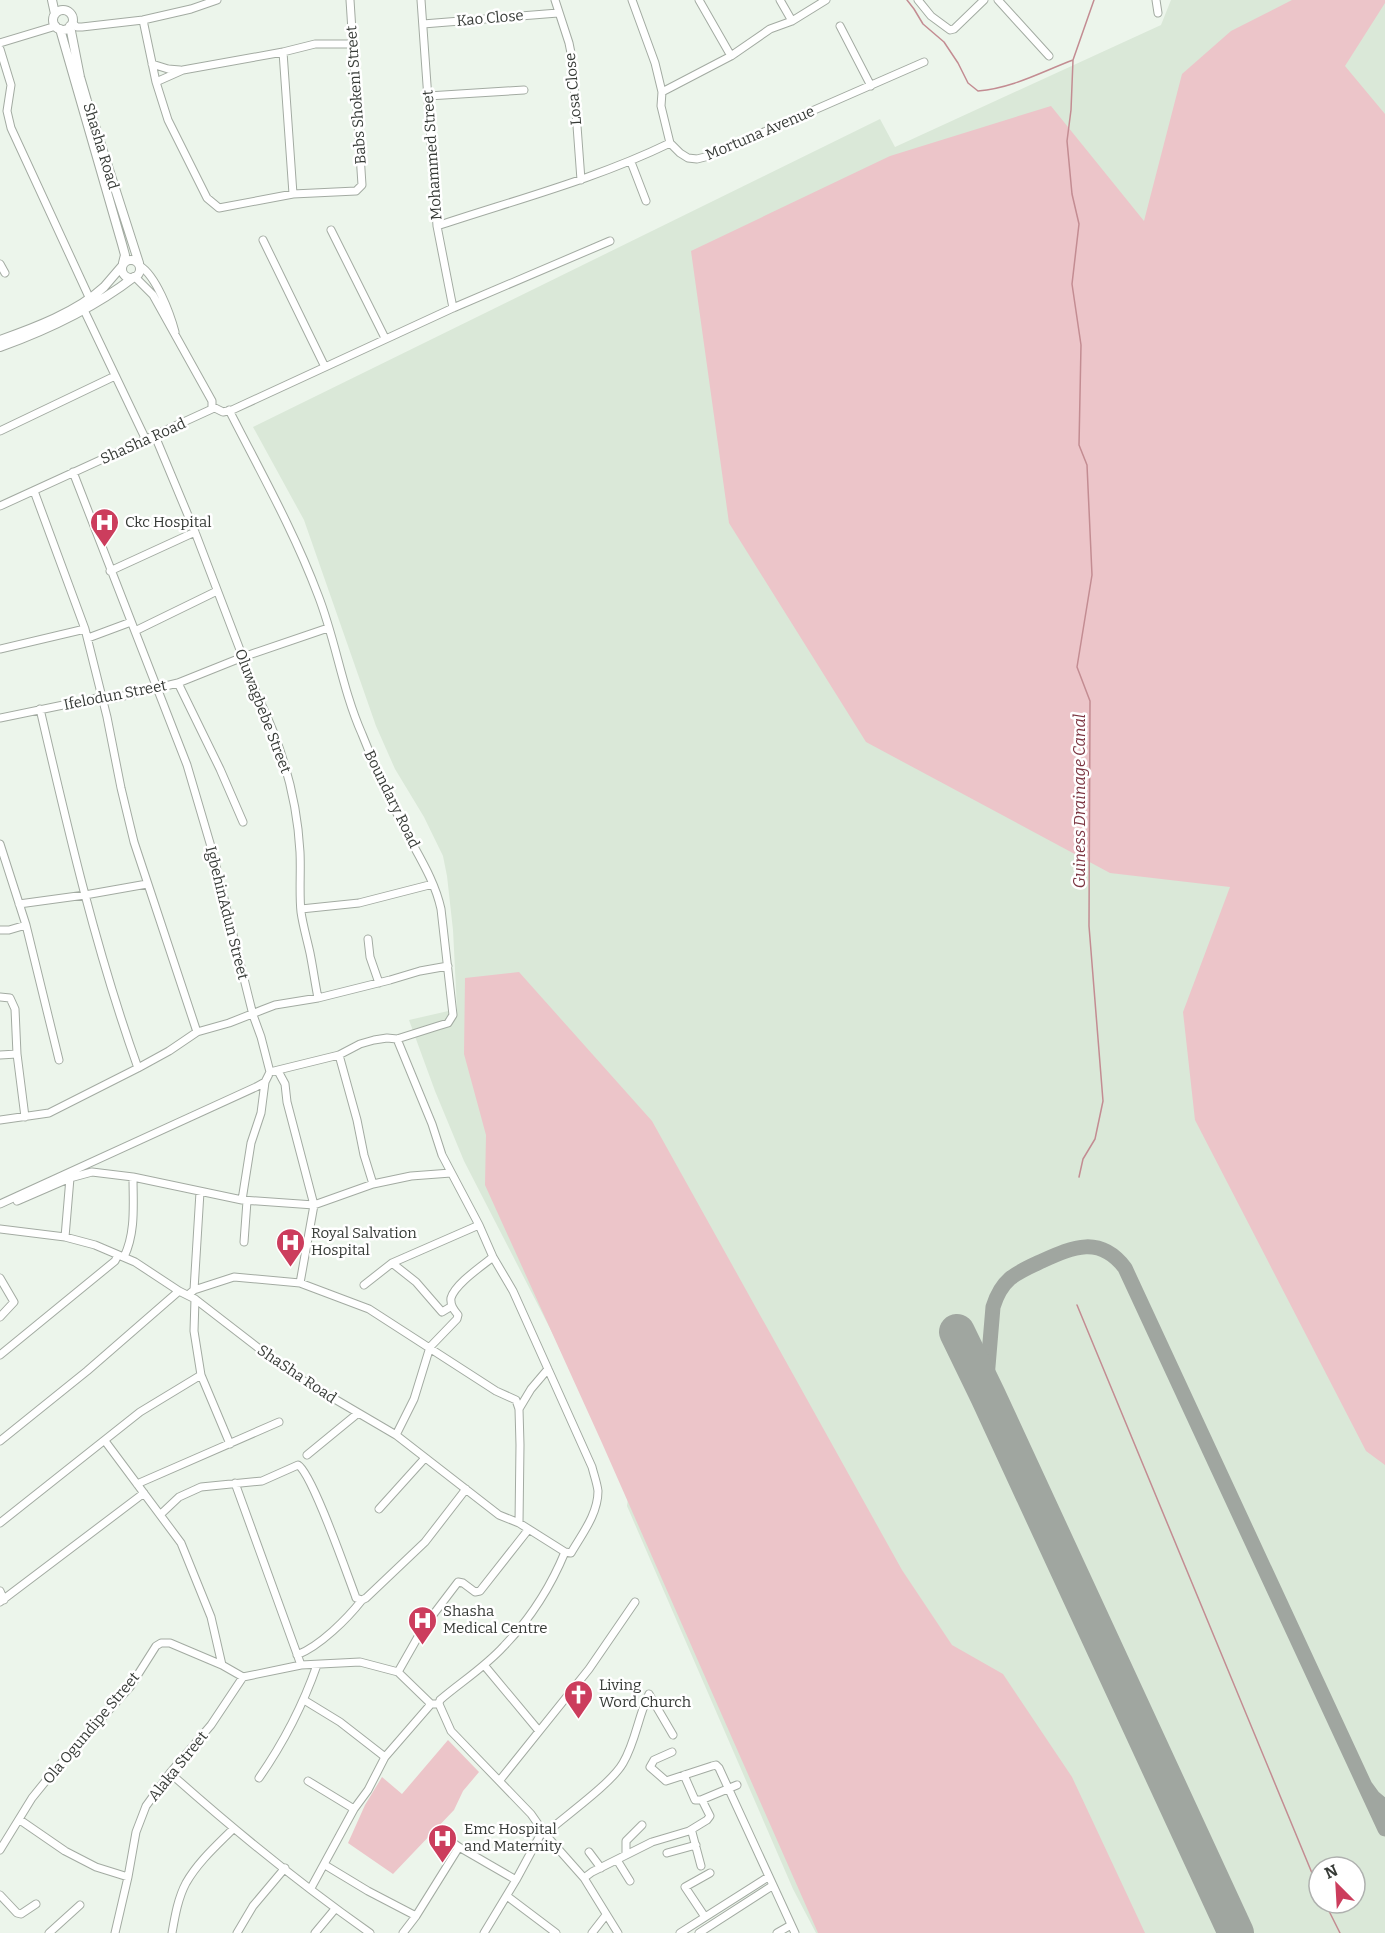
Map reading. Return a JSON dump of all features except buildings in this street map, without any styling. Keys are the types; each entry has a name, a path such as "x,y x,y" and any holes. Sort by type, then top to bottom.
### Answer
{"main road":[{"path":"52,0 55,14 53,20 58,28 64,29 71,24 72,16 64,10 60,0"},
{"path":"55,14 64,10"},
{"name":"Shasha Road","path":"71,24 80,77 139,264"},
{"name":"Shasha Road","path":"58,28 121,239 125,255 123,265"},
{"path":"0,340 50,321 89,297 103,288 128,260 133,259 139,264 139,274 84,310 0,347"},
{"path":"123,265 124,275 134,277"}],"street":[{"path":"71,24 82,27 143,20 218,0"},
{"name":"Babs Shokeni Street","path":"293,194 356,191 362,185 350,0"},
{"name":"Mohammed Street","path":"421,0 437,226 453,308"},
{"name":"Losa Close","path":"555,0 572,58 581,180"},
{"path":"437,226 581,180 631,162 670,143 661,106 662,92 655,63 632,0"},
{"path":"699,0 731,56"},
{"path":"780,0 792,21"},
{"path":"662,92 731,56 770,29 792,21 826,0"},
{"path":"918,0 931,15 950,30 954,29 984,0"},
{"path":"998,0 1049,56"},
{"path":"1156,0 1158,13"},
{"name":"Kao Close","path":"423,24 558,13"},
{"path":"143,20 156,81 168,120 207,198 219,208 293,194 283,52"},
{"path":"840,26 871,86"},
{"path":"0,43 58,28"},
{"path":"156,81 183,70 315,44 352,44"},
{"path":"0,49 10,85 4,104 11,128 89,297"},
{"name":"Mortuna Avenue","path":"670,143 688,158 697,159 709,156 924,62"},
{"path":"152,64 168,69 183,70"},
{"path":"428,96 524,90"},
{"path":"631,162 646,201"},
{"path":"331,230 385,338"},
{"path":"263,240 325,367"},
{"path":"134,277 153,295 212,401 213,407 223,412 385,338 610,241"},
{"path":"0,264 5,273"},
{"path":"139,264 152,278 167,309 176,337"},
{"path":"84,310 146,440"},
{"path":"0,431 115,376"},
{"name":"ShaSha Road","path":"0,506 198,417 213,407"},
{"name":"Boundary Road","path":"229,410 292,534 319,597 349,703 402,823 433,884 441,909 453,1015 452,1020 438,1026 397,1039 374,1040 339,1054 274,1072"},
{"name":"Oluwagbebe Street","path":"155,436 195,532 258,698 269,720 287,773 297,822 300,851 301,909 318,998"},
{"name":"IgbehinAdun Street","path":"73,472 187,765 212,850 253,1015 274,1072 285,1084 287,1102 314,1205"},
{"path":"34,491 86,629 134,842 197,1032"},
{"path":"110,571 195,532"},
{"path":"135,630 217,591"},
{"path":"88,639 131,622"},
{"name":"Ifelodun Street","path":"0,718 102,697 115,698 158,689 328,628"},
{"path":"0,649 86,629"},
{"path":"178,683 243,822"},
{"path":"40,709 85,895 114,998 138,1068"},
{"path":"0,844 26,925 59,1060"},
{"path":"19,904 147,884"},
{"path":"301,909 359,903 433,884"},
{"path":"0,930 26,925"},
{"path":"368,939 378,983"},
{"path":"0,1120 49,1113 138,1068 197,1032 253,1015 276,1005 318,998 420,971 448,966"},
{"path":"0,997 7,997 13,1002 15,1010 17,1054 25,1117"},
{"path":"311,1888 354,1809 368,1790 386,1757 435,1704 504,1647 545,1593 565,1552 571,1553 591,1519 597,1503 598,1488 592,1467 513,1291 493,1257 442,1155 432,1124 397,1039"},
{"path":"0,1055 17,1054"},
{"path":"339,1054 373,1184"},
{"path":"13,1201 105,1155 265,1082 274,1072"},
{"path":"244,1242 244,1200 251,1143 261,1113 265,1082"},
{"path":"65,1237 70,1178 75,1171"},
{"path":"0,1206 70,1178 92,1172 133,1177 244,1200 314,1205 373,1184 411,1176 451,1173"},
{"path":"0,1355 121,1256 130,1241 133,1220 133,1177"},
{"path":"200,1192 191,1292 234,1277 300,1283 369,1309 496,1390 516,1400 519,1409 519,1523"},
{"path":"300,1283 314,1205"},
{"path":"364,1285 392,1263 478,1225"},
{"name":"ShaSha Road","path":"0,1229 65,1237 95,1245 135,1262 179,1292 191,1292 195,1299 292,1374 396,1435 499,1515 519,1523 565,1552"},
{"path":"396,1435 414,1399 430,1347 457,1319 458,1315 452,1306 451,1298 457,1288 493,1257"},
{"path":"392,1263 416,1282 442,1311 452,1306"},
{"path":"0,1278 14,1302 0,1317"},
{"path":"0,1441 87,1371 179,1292"},
{"path":"195,1299 194,1331 201,1375 230,1444"},
{"path":"519,1409 531,1389 548,1369"},
{"path":"0,1523 140,1412 201,1375"},
{"path":"307,1455 357,1414"},
{"path":"137,1484 279,1422"},
{"path":"105,1441 181,1543 211,1617 222,1665"},
{"path":"379,1509 424,1458"},
{"path":"161,1515 178,1497 201,1487 262,1481 294,1465 302,1467 321,1506 355,1596 362,1600"},
{"path":"235,1483 301,1665"},
{"path":"297,1655 315,1646 425,1542 466,1489"},
{"path":"0,1591 2,1601 144,1493"},
{"path":"398,1672 423,1628 458,1582 475,1592 480,1591 528,1530"},
{"path":"500,1780 589,1668 635,1602"},
{"name":"Ola Ogundipe Street","path":"0,1850 32,1798 130,1687 156,1646 161,1643 170,1643 222,1665 243,1677"},
{"path":"243,1677 301,1665 360,1662 398,1672 435,1704 451,1731 470,1753 500,1780 531,1814 584,1878 618,1933"},
{"path":"259,1778 275,1754 304,1700 317,1665"},
{"path":"484,1665 539,1731"},
{"name":"Alaka Street","path":"115,1933 136,1832 146,1806 170,1773 211,1725 243,1677"},
{"path":"484,1933 544,1832 606,1782 622,1765 631,1748 649,1694 673,1735"},
{"path":"304,1700 340,1722 386,1757"},
{"path":"672,1752 654,1760 650,1767 666,1781 716,1765 795,1933"},
{"path":"170,1773 233,1829 335,1909 370,1933"},
{"path":"684,1775 695,1800 702,1800 737,1785"},
{"path":"308,1781 354,1809"},
{"path":"584,1878 626,1855 658,1840 689,1831 707,1820 710,1816 702,1800"},
{"path":"20,1820 65,1851 96,1867 128,1877"},
{"path":"626,1855 626,1842 642,1825"},
{"path":"172,1933 178,1904 186,1884 203,1860 233,1829"},
{"path":"689,1831 692,1832 701,1866"},
{"path":"445,1837 516,1880"},
{"path":"667,1853 696,1845"},
{"path":"403,1933 459,1847"},
{"path":"589,1852 601,1868"},
{"path":"617,1860 630,1881"},
{"path":"325,1865 416,1916"},
{"path":"237,1933 253,1906 285,1868"},
{"path":"705,1917 685,1887 710,1873"},
{"path":"682,1932 768,1877"},
{"path":"699,1933 772,1886"},
{"path":"0,1895 17,1913 21,1914 36,1904"},
{"path":"507,1896 556,1933"},
{"path":"49,1933 80,1905"},
{"path":"723,1906 729,1914"},
{"path":"315,1933 335,1909"},
{"path":"592,1933 606,1915"},
{"path":"777,1933 791,1925"}],"shaded area":[{"path":"1171,0 1385,0 1385,1933 816,1933 793,1889 627,1506 628,1498 555,1338 464,1161 409,1020 457,1009 453,930 443,856 424,817 395,769 376,726 304,520 253,427 880,119 895,147 1161,25"},
{"path":"1292,0 1385,0 1345,66 1385,114 1385,1465 1366,1451 1195,1120 1183,1012 1230,887 1110,873 866,742 729,523 691,251 890,156 1051,106 1144,221 1182,74 1231,31"},
{"path":"519,972 652,1121 902,1570 952,1645 1003,1674 1072,1777 1145,1933 818,1933 602,1443 485,1185 486,1135 464,1054 465,978"},
{"path":"448,1740 479,1772 463,1791 454,1810 393,1874 348,1843 365,1805 382,1777 402,1794"}],"waterway":[{"path":"907,0 923,24 944,42 968,83 978,91 1015,83 1073,60"},
{"name":"Guiness Drainage Canal","path":"1079,1177 1083,1159 1095,1139 1103,1101 1089,926 1090,701 1077,667 1092,575 1087,465 1079,445 1081,345 1072,284 1079,224 1072,194 1067,141 1073,60 1094,0"},
{"path":"1077,1305 1307,1861"},
{"path":"1331,1915 1340,1933"}],"taxiway":[{"path":"988,1396 987,1378 993,1307 1006,1283 1025,1269 1075,1248 1096,1248 1116,1258 1125,1268 1365,1786"},
{"path":"1385,1807 1365,1786 1385,1829"}],"runway":[{"path":"957,1332 1236,1933"}],"place":[{"name":"Ckc Hospital","path":"104,548"},
{"name":"Royal Salvation Hospital","path":"290,1268"},
{"name":"Shasha Medical Centre","path":"422,1646"},
{"name":"Living Word Church","path":"578,1720"},
{"name":"Emc Hospital and Maternity","path":"443,1864"}]}
